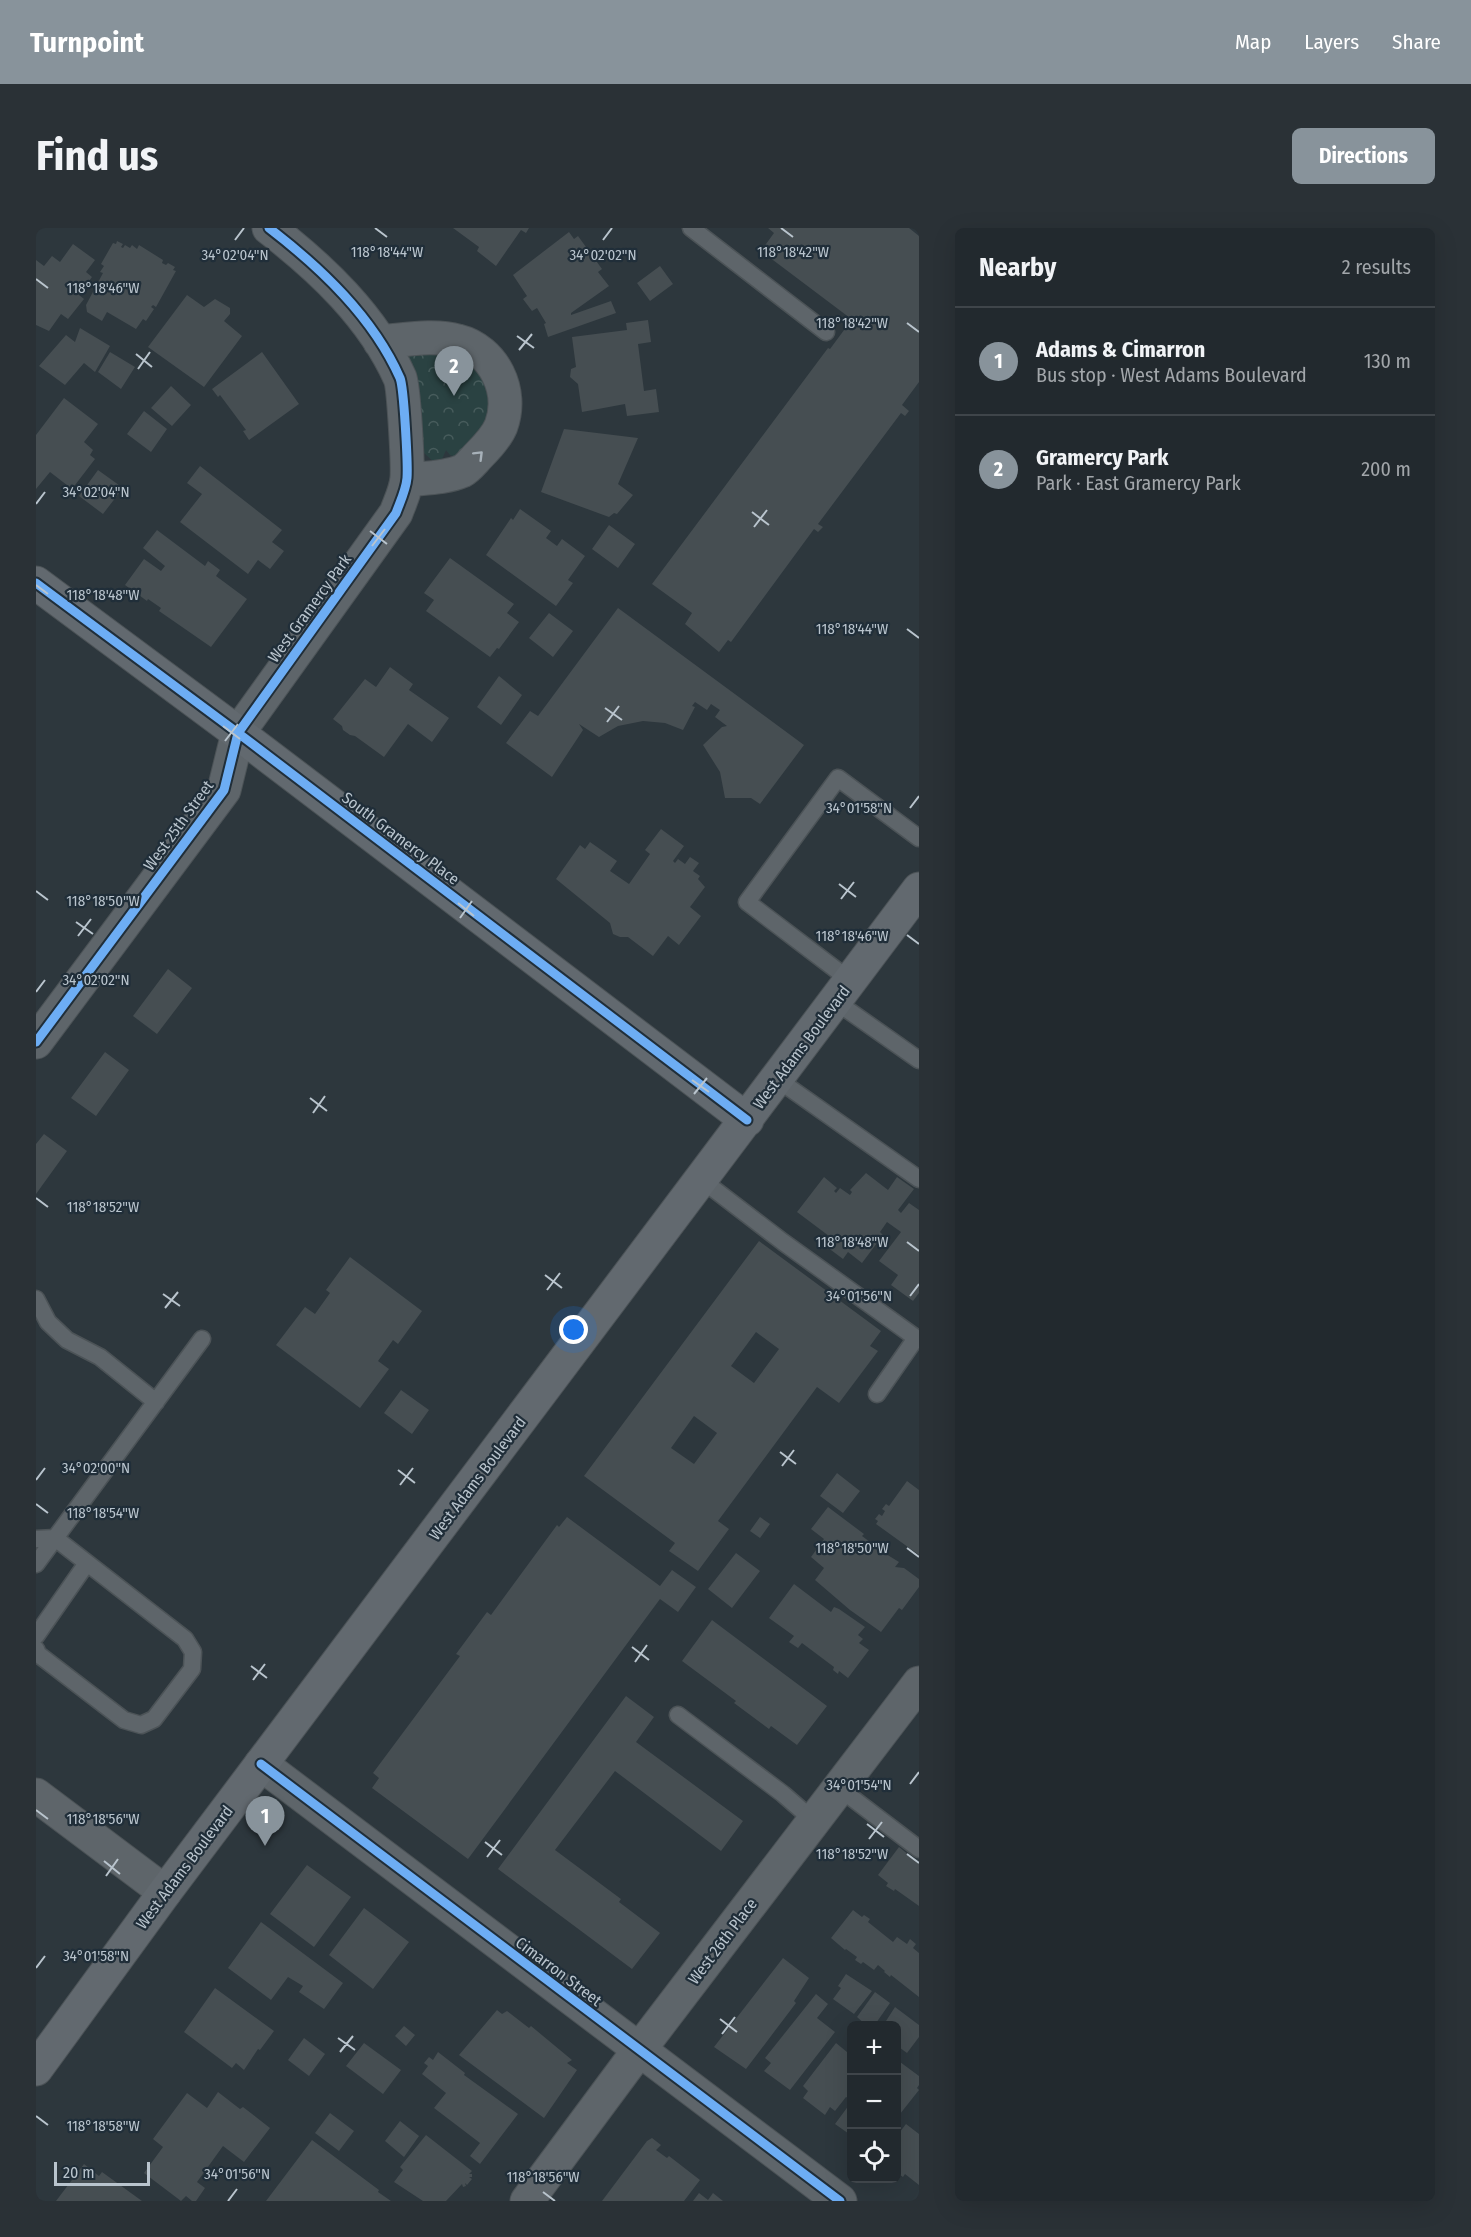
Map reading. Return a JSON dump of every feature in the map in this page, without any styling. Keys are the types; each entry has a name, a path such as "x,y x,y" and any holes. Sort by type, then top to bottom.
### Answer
{"main road":[{"name":"South Gramercy Place","path":"36,583 238,733 747,1120"},
{"name":"West Adams Boulevard","path":"36,2069 165,1892 919,889"}],"street":[{"name":"West Gramercy Park","path":"238,733 396,513 407,480 401,381 380,342 357,311 324,274 269,228"},
{"path":"380,342 411,339 460,341 476,349 490,362 501,378 505,403 503,415 500,426 486,448 463,471 407,480"},
{"name":"West 25th Street","path":"36,1042 224,790 238,733"},
{"name":"West 26th Place","path":"527,2201 639,2050 919,1683"},
{"name":"Cimarron Street","path":"261,1764 840,2201"},
{"path":"36,1795 165,1892"}],"lane":[{"path":"691,228 826,332"},
{"path":"919,838 838,778 747,902 919,1060"},
{"path":"777,1079 919,1179"},
{"path":"702,1180 783,1242 918,1339 877,1394"},
{"path":"36,1299 48,1322 67,1340 100,1357 156,1402"},
{"path":"36,1564 202,1339"},
{"path":"36,1539 55,1538 185,1639 193,1652 192,1669 154,1719 141,1725 124,1720 38,1654 36,1649"},
{"path":"36,1636 87,1563"},
{"path":"678,1715 783,1794 814,1821"},
{"path":"839,1788 919,1849"}],"green space":[{"path":"454,348 493,387 490,427 456,457 450,455 446,450 442,459 435,463 423,452 406,363 412,351"}],"building":[{"path":"453,228 529,228 526,233 521,230 496,266 477,251 479,247"},
{"path":"768,228 909,228 919,236 919,382 902,405 909,411 905,416 901,413 818,524 823,527 818,532 814,529 731,642 728,640 719,652 685,624 692,613 652,584 828,348 830,349 850,322 848,321 850,318 761,251 774,233"},
{"path":"569,232 574,239 578,236 602,269 598,272 609,286 571,315 611,301 616,313 548,337 544,324 546,323 537,308 532,311 523,299 527,296 513,275"},
{"path":"117,241 123,244 121,247 123,248 125,245 130,248 132,245 137,249 139,245 163,260 162,263 175,267 173,270 176,271 156,307 153,305 151,307 154,309 146,321 143,319 136,329 107,312 102,321 87,312 86,305 103,273 100,272 104,266 101,264 113,243 116,244"},
{"path":"73,244 95,260 86,272 92,277 79,295 84,299 68,319 61,314 49,331 36,325 36,260 44,266 52,256 60,262"},
{"path":"660,266 673,284 650,301 637,283"},
{"path":"187,295 204,307 215,299 230,308 230,314 224,321 242,336 204,387 148,347"},
{"path":"648,320 651,342 638,344 644,391 656,389 659,412 627,416 625,404 582,412 578,384 570,377 571,369 576,367 572,337 627,330 626,323"},
{"path":"80,328 110,346 95,372 84,363 65,385 39,366 66,335 75,342"},
{"path":"110,352 135,367 121,389 98,372"},
{"path":"262,352 299,404 249,440 243,431 246,430 220,395 218,397 212,389"},
{"path":"171,386 191,405 172,426 151,408"},
{"path":"64,398 98,424 84,442 93,450 90,455 95,459 72,489 50,472 36,489 36,435"},
{"path":"144,411 167,429 151,452 127,434"},
{"path":"564,429 638,438 618,484 633,495 617,514 614,513 609,517 541,492"},
{"path":"200,466 282,530 272,542 284,551 270,569 258,560 248,574 180,522 202,494 187,483"},
{"path":"98,470 123,488 103,514 79,496"},
{"path":"520,509 551,531 546,538 557,546 562,539 585,556 568,580 573,583 556,606 486,555 511,518 513,520"},
{"path":"609,525 635,544 618,568 592,549"},
{"path":"157,530 205,566 208,561 220,570 216,576 247,599 211,647 159,611 161,608 125,585 144,559 161,571 165,566 143,548"},
{"path":"450,558 514,604 507,613 519,622 499,649 497,648 490,657 426,611 434,600 424,593"},
{"path":"618,608 804,745 760,804 751,798 725,798 720,772 703,745 722,727 727,726 715,717 720,710 711,704 707,710 695,702 692,706 695,707 683,730 665,723 643,721 618,726 599,737 579,724 583,730 552,777 506,743 530,711 538,716"},
{"path":"549,613 573,631 553,657 529,638"},
{"path":"390,667 413,684 409,690 449,718 432,742 408,724 384,757 343,730 342,726 333,719 365,679 376,687"},
{"path":"499,676 522,695 501,725 477,707"},
{"path":"661,829 684,846 673,861 675,863 678,859 685,864 690,857 699,863 693,871 700,876 698,879 705,887 690,907 701,916 679,945 668,936 653,956 628,937 613,934 610,923 556,879 580,845 585,849 590,842 617,861 610,871 629,884 650,854 645,850"},
{"path":"168,969 192,988 157,1034 133,1016"},
{"path":"105,1052 129,1070 96,1116 71,1098"},
{"path":"44,1134 67,1151 36,1194 36,1144"},
{"path":"866,1173 888,1190 897,1177 914,1189 898,1210 901,1213 909,1203 919,1210 919,1293 913,1301 891,1285 898,1275 879,1261 901,1232 887,1222 880,1232 883,1235 862,1263 848,1252 843,1259 827,1247 833,1239 797,1212 824,1177 837,1188 834,1191 836,1193 840,1188 850,1195 852,1192 850,1190"},
{"path":"759,1241 881,1331 870,1346 878,1351 839,1403 817,1387 718,1521 729,1529 698,1571 669,1551 675,1543 584,1476","holes":["756,1332 779,1349 754,1383 731,1366","694,1416 717,1433 694,1464 671,1448"]},
{"path":"350,1257 422,1311 398,1344 393,1340 378,1361 389,1369 360,1408 276,1345 305,1307 315,1314 330,1293 326,1290"},
{"path":"401,1390 429,1410 412,1434 384,1413"},
{"path":"837,1473 860,1491 843,1513 820,1496"},
{"path":"907,1481 919,1490 919,1555 876,1524 878,1521 875,1519 879,1514 882,1516 885,1511 882,1509 886,1504 889,1506"},
{"path":"828,1507 864,1534 862,1536 899,1562 895,1567 904,1568 919,1579 919,1587 902,1610 899,1608 881,1632 850,1610 815,1580 824,1568 811,1557 824,1539 811,1529"},
{"path":"567,1517 660,1586 672,1570 696,1587 678,1612 660,1599 468,1859 372,1788 379,1778 373,1773 460,1656 456,1654 487,1612 491,1615 557,1525 559,1527"},
{"path":"760,1517 770,1524 760,1538 750,1531"},
{"path":"736,1553 760,1571 732,1608 708,1589"},
{"path":"794,1584 831,1612 834,1607 839,1609 865,1627 858,1635 863,1639 859,1643 869,1650 848,1678 839,1671 838,1674 833,1670 834,1667 802,1643 798,1648 789,1642 794,1636 769,1618"},
{"path":"712,1620 827,1706 797,1745 771,1726 769,1729 682,1661"},
{"path":"626,1696 654,1717 636,1742 743,1821 721,1851 615,1771 555,1850 621,1899 619,1902 660,1933 632,1969 498,1869"},
{"path":"899,1847 919,1863 919,1906 895,1889 894,1891 886,1886 888,1883 878,1875"},
{"path":"307,1865 351,1897 314,1947 270,1914"},
{"path":"364,1908 409,1942 373,1989 329,1955"},
{"path":"853,1910 862,1917 864,1915 870,1919 868,1922 893,1942 897,1937 907,1944 910,1939 916,1944 913,1948 919,1953 919,1997 891,1975 890,1977 878,1965 874,1970 863,1962 861,1964 855,1960 857,1957 831,1938"},
{"path":"261,1922 343,1983 324,2009 299,1992 303,1986 288,1977 271,2000 228,1968"},
{"path":"783,1958 809,1978 794,2001 796,2003 746,2069 714,2047"},
{"path":"846,1974 872,1991 854,2014 833,1999 841,1988 838,1986"},
{"path":"215,1988 274,2031 244,2070 236,2063 232,2068 184,2032"},
{"path":"875,1992 890,2003 877,2021 861,2021 857,2017"},
{"path":"816,1994 828,2004 817,2018 835,2032 790,2090 764,2071 771,2063 765,2058"},
{"path":"895,2007 919,2025 919,2037 907,2053 901,2049 901,2021 886,2021"},
{"path":"497,2010 502,2014 507,2011 529,2028 531,2026 572,2060 567,2063 577,2070 544,2118 459,2055"},
{"path":"404,2026 415,2035 406,2046 395,2036"},
{"path":"304,2038 325,2054 309,2076 288,2060"},
{"path":"364,2043 401,2070 383,2094 346,2066"},
{"path":"836,2043 847,2052 847,2098 835,2111 830,2107 825,2115 803,2098 808,2091 803,2086"},
{"path":"438,2052 465,2073 464,2075 518,2114 480,2164 470,2156 480,2143 434,2108 446,2093 422,2074 428,2066 424,2063 429,2057 433,2060"},
{"path":"901,2063 919,2076 917,2088 919,2090 901,2113"},
{"path":"218,2092 240,2109 243,2107 270,2128 244,2162 223,2146 197,2182 205,2188 196,2201 186,2196 181,2201 144,2173 163,2147 153,2139 187,2093 207,2108"},
{"path":"847,2108 847,2132 835,2124"},
{"path":"330,2113 354,2131 339,2151 315,2133"},
{"path":"400,2121 419,2136 404,2157 385,2141"},
{"path":"906,2124 919,2134 919,2185 905,2174 903,2177 901,2176 901,2130"},
{"path":"426,2135 472,2171 469,2174 472,2174 472,2177 469,2177 472,2179 467,2185 465,2183 466,2186 463,2187 462,2184 446,2201 423,2201 394,2182 403,2170 400,2167"},
{"path":"652,2138 661,2145 656,2150 667,2158 669,2156 700,2180 684,2201 602,2201 647,2141"},
{"path":"312,2140 379,2190 378,2192 391,2201 266,2201"},
{"path":"84,2164 99,2176 102,2172 142,2201 56,2201"},
{"path":"699,2193 708,2200 713,2193 723,2201 693,2201"}],"cycle path":[{"path":"36,1042 224,790 238,733 396,513 405,487 407,458 401,385 389,356 344,295 308,260 269,228"},
{"path":"36,583 238,733 747,1120"},
{"path":"261,1764 840,2201"}],"place":[{"name":"Gramercy Park","path":"454,396"},
{"name":"Adams & Cimarron","path":"265,1846"}]}
